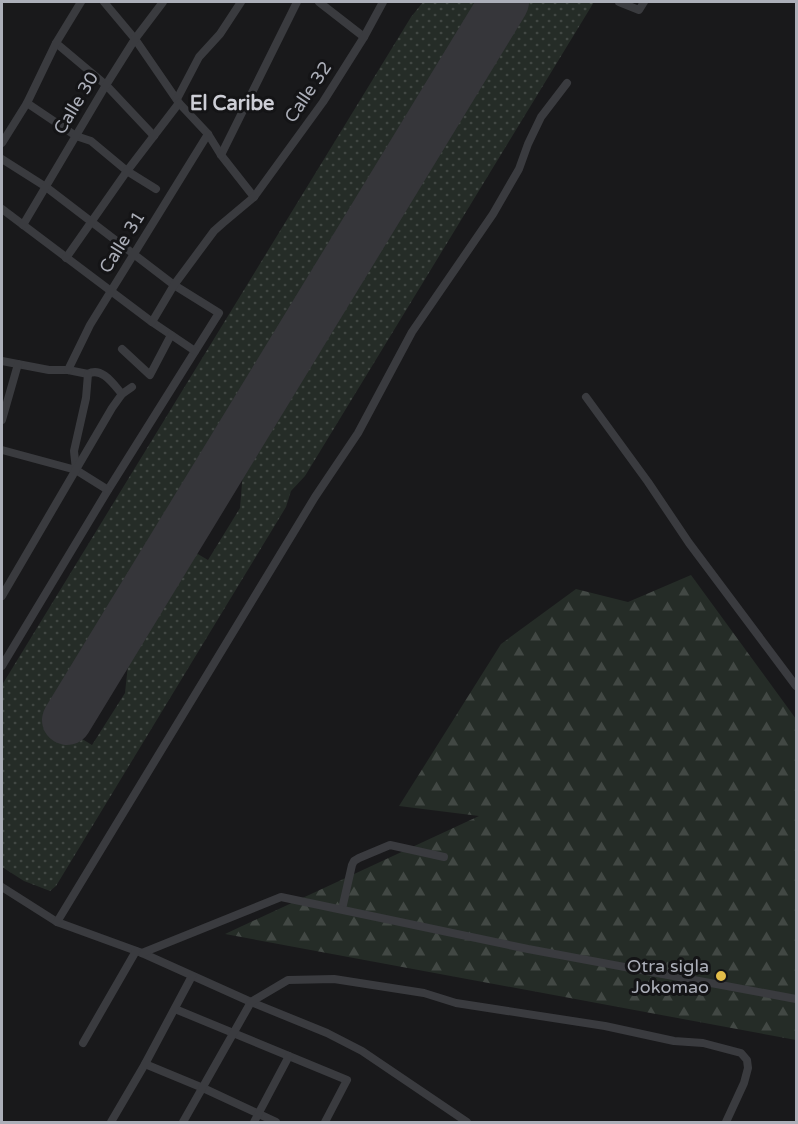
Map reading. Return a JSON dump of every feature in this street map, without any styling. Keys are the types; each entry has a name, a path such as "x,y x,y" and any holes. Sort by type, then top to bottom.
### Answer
{"street":[{"path":"2,143 27,103 56,43 81,2"},
{"path":"104,2 135,39 178,101 208,134 221,155 254,197"},
{"name":"Calle 30","path":"23,225 106,85 135,39 163,2"},
{"path":"66,258 178,101 199,57 220,34 241,2"},
{"path":"221,155 297,2"},
{"path":"319,2 364,36"},
{"name":"Calle 32","path":"152,322 174,285 214,231 254,197 323,102 383,2"},
{"path":"619,2 639,10 644,2"},
{"path":"56,43 106,85 154,136"},
{"path":"57,922 315,497 358,433 412,332 493,214 519,169 541,117 567,83"},
{"path":"27,103 76,136 91,141 127,171 156,189"},
{"name":"Calle 31","path":"68,370 90,326 208,134"},
{"path":"2,159 46,187 174,285 219,313 108,490 2,666"},
{"path":"2,209 152,322 195,351"},
{"path":"122,350 150,375 171,335"},
{"path":"2,361 50,370 68,370 88,374 97,371 122,394"},
{"path":"2,420 18,364"},
{"path":"76,470 74,451 86,398 88,374"},
{"path":"2,596 112,408 122,394 132,387"},
{"path":"586,397 689,543 796,686"},
{"path":"2,450 76,470 108,490"},
{"path":"342,909 352,865 359,858 390,845 444,857"},
{"path":"2,887 57,922 139,952 327,1033 362,1051 467,1122"},
{"path":"83,1043 139,952 281,897 528,949 796,999"},
{"path":"111,1122 146,1064 192,976"},
{"path":"183,1122 251,1002 288,980 334,979 424,993 456,1003 605,1026 674,1041 703,1043 741,1053 747,1060 748,1068 744,1083 726,1122"},
{"path":"175,1009 347,1080 325,1122"},
{"path":"256,1118 290,1056"},
{"path":"146,1064 203,1088 256,1118 276,1122"}],"green space":[{"path":"423,2 483,2 48,718 92,745 125,693 130,646 191,550 208,560 240,508 244,458 522,2 594,2 305,476 291,491 286,507 56,886 50,891 24,881 2,867 2,685 411,17"},
{"path":"691,575 796,719 796,1040 225,934 479,816 399,806 501,644 576,589 628,602"}],"runway":[{"path":"67,720 504,2"}],"place":[{"name":"Otra sigla Jokomao","path":"721,976"}],"district":[{"name":"El Caribe","path":"232,103"}]}
